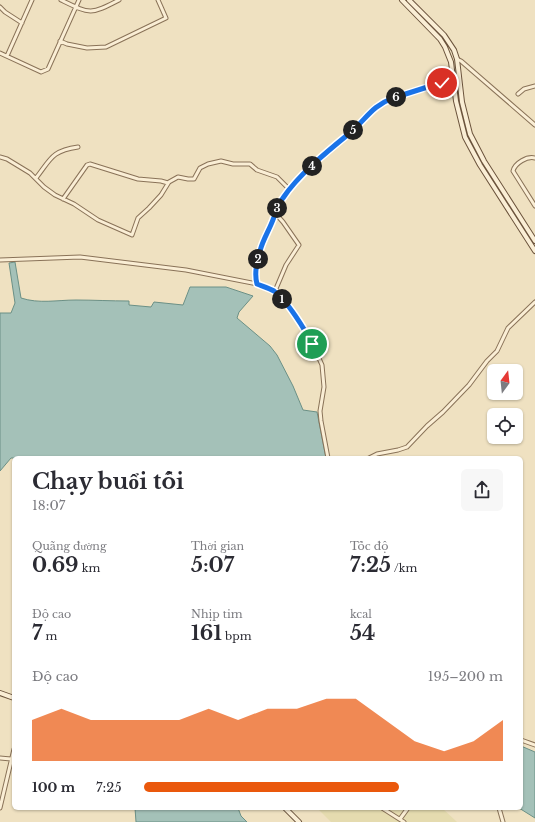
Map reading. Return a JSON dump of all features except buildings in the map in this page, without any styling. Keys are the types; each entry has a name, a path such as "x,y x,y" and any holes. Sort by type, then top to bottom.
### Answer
{"main road":[{"path":"402,0 440,39 450,55 461,126 470,147 480,166 535,251"},
{"path":"409,0 444,35 454,50 457,60 462,102 470,134 484,162 535,240"},
{"path":"0,693 12,697"},
{"path":"287,810 299,822"}],"street":[{"path":"7,56 32,0"},
{"path":"61,0 92,12 100,10 119,0"},
{"path":"0,53 45,72 48,69 78,0"},
{"path":"60,41 87,48 106,47 166,18 158,0"},
{"path":"0,7 22,23"},
{"path":"457,60 461,61 535,124"},
{"path":"257,284 256,275 259,253 274,213 280,201 289,189 313,165 359,124 368,112 380,104 393,98 437,84 442,83 454,86"},
{"path":"518,94 524,89 535,86"},
{"path":"36,178 56,153 62,150 78,147"},
{"path":"0,157 7,159 30,173 55,195 74,204 98,220 132,235 138,218 150,208 171,180 178,177 194,179 200,168 204,165 221,161 233,164 250,164 257,170 277,177 289,189"},
{"path":"535,158 532,157 525,160 514,167 513,171 535,206"},
{"path":"63,199 87,165 90,164 138,179 168,183"},
{"path":"274,213 283,222 300,245 286,265 275,291"},
{"path":"0,260 80,257 174,268 257,284 275,291 303,328 322,365 324,387 320,411 320,422 328,456"},
{"path":"373,456 407,447 469,385 482,367 501,346 508,328 535,302"},
{"path":"523,741 535,745"},
{"path":"0,808 12,756"},
{"path":"0,758 11,760"},
{"path":"385,810 404,822"},
{"path":"400,820 407,810"},
{"path":"499,810 502,822"}],"shaded area":[{"path":"319,810 444,810 457,822 331,822"}],"water":[{"path":"15,262 21,298 35,301 129,301 129,305 151,307 154,302 183,305 190,287 226,287 253,296 239,312 237,318 270,346 277,355 293,386 303,410 317,412 326,456 12,456 12,458 0,471 0,313 11,313 15,303 9,263"},
{"path":"523,747 535,752 535,818 522,810"},
{"path":"135,810 239,810 241,816 247,822 136,822"}],"route":[{"path":"312,344 293,313 275,291 257,284 256,268 261,246 274,217 274,213 280,201 289,189 313,165 359,124 368,112 386,100 442,83"}]}
